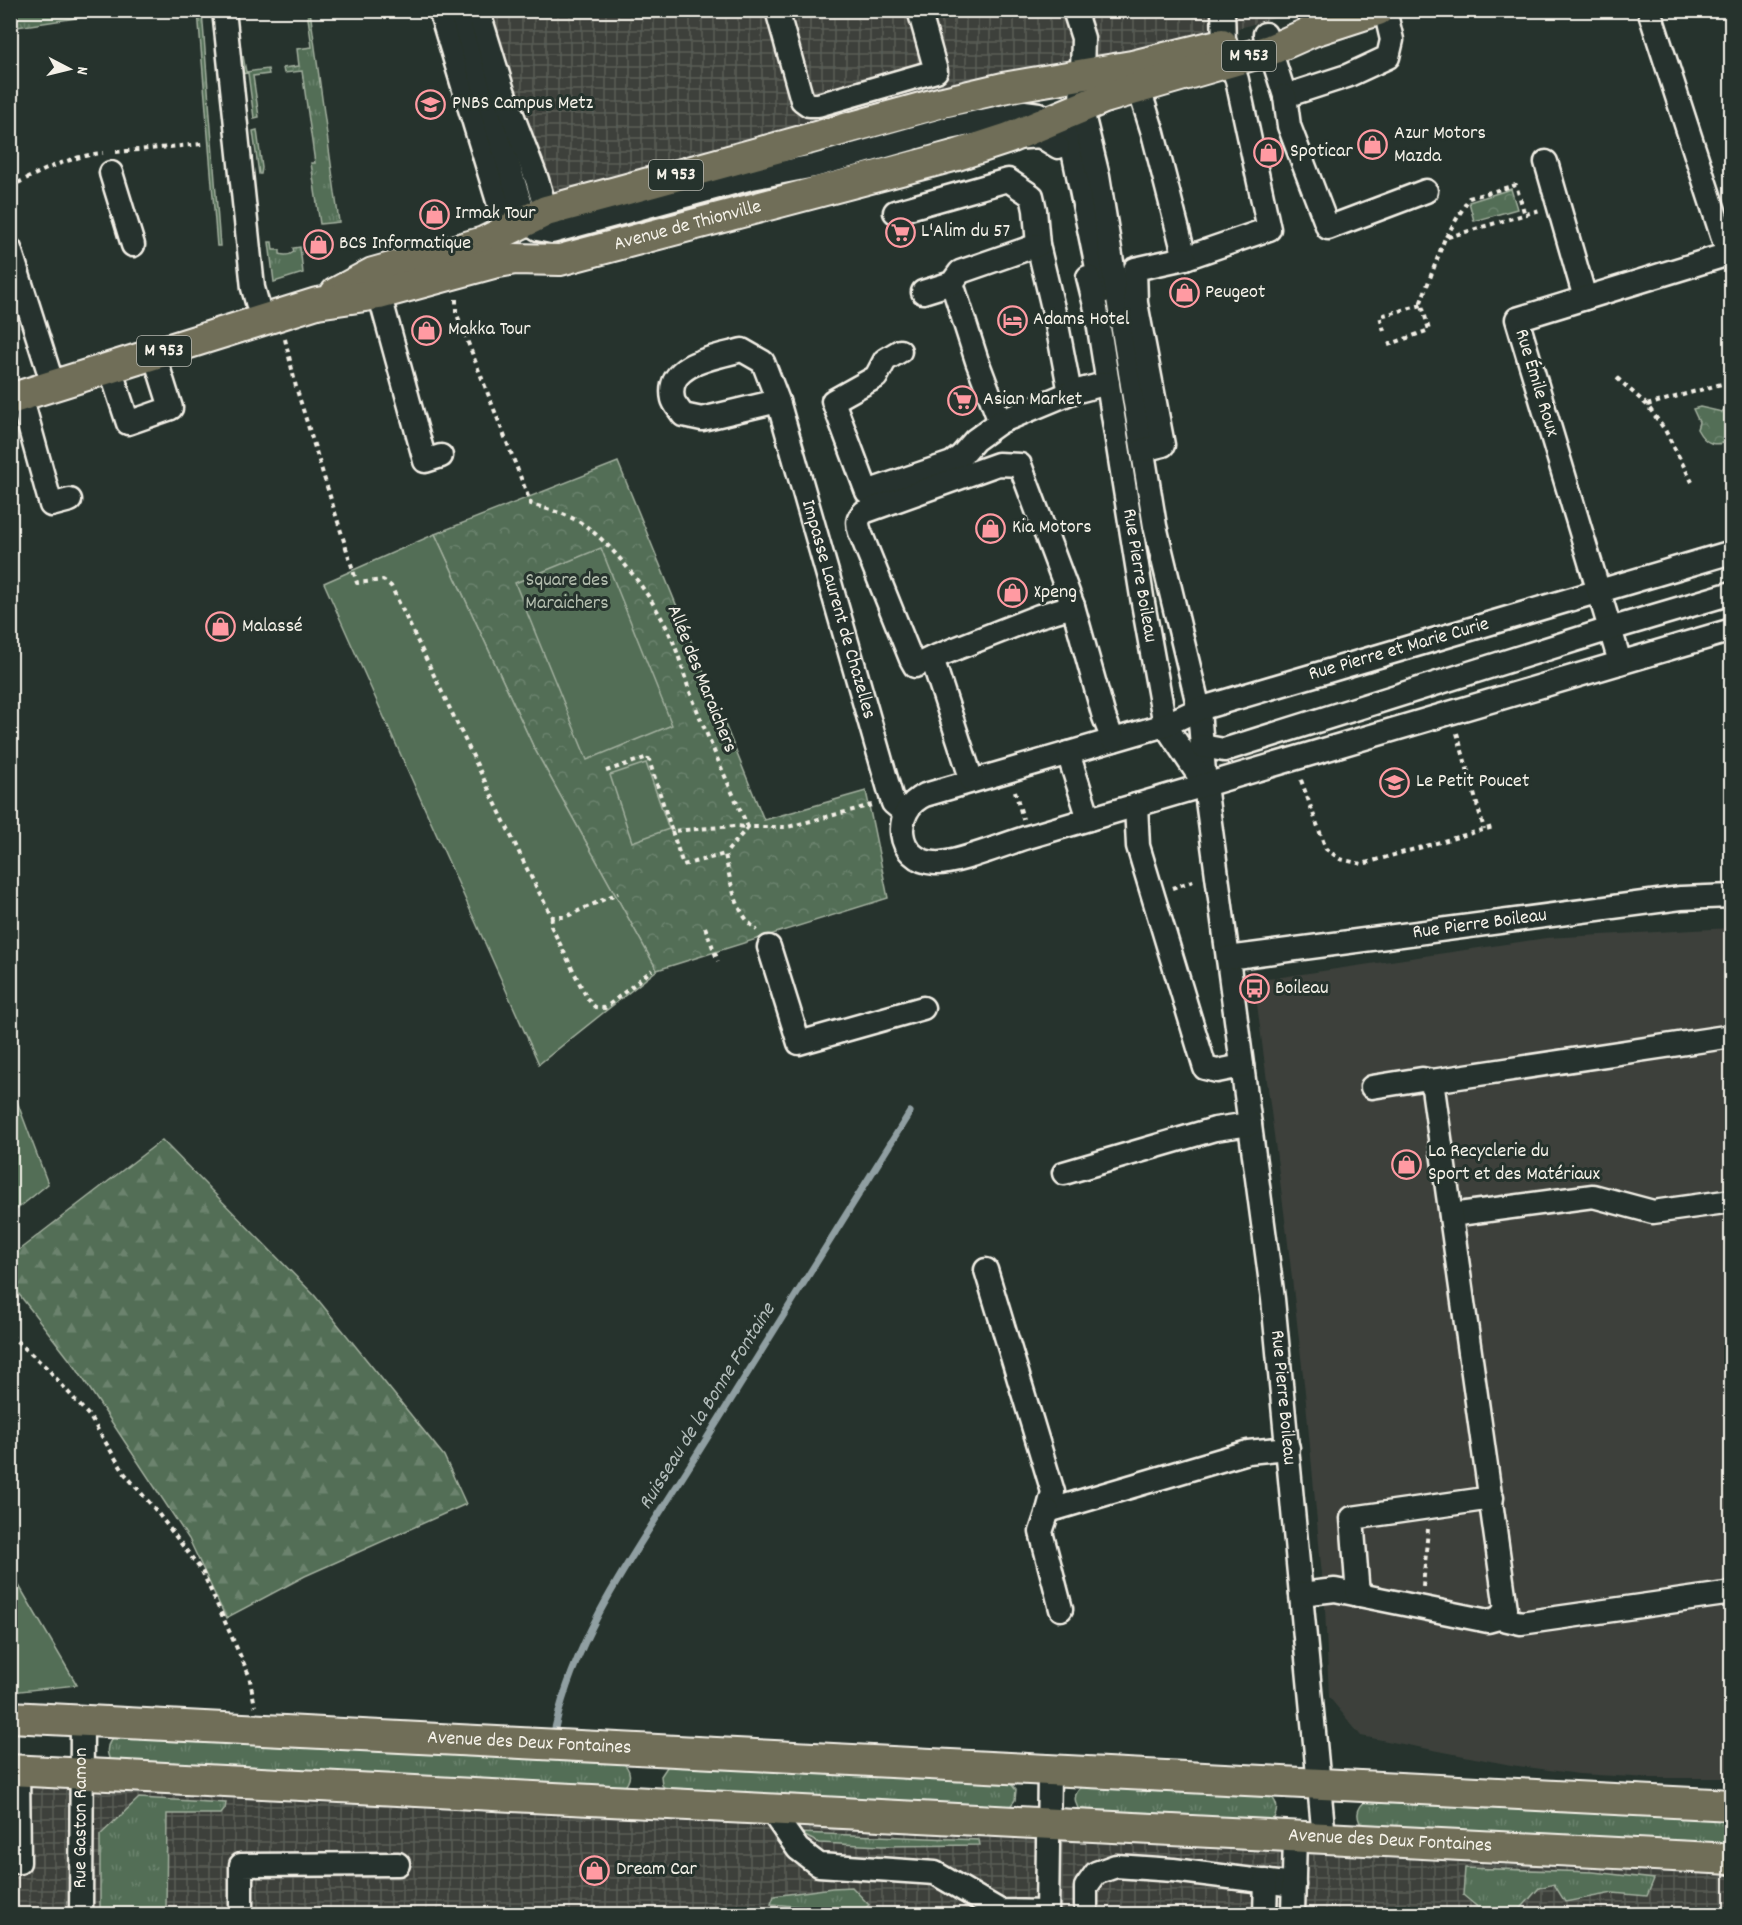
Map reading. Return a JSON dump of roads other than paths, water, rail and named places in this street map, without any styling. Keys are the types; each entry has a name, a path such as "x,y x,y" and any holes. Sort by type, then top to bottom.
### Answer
{"main road":[{"name":"Avenue de Thionville","path":"16,397 376,284 484,242 936,160 1009,138 1054,134 1081,106 1135,77 1313,30 1378,10"},
{"name":"Avenue de Thionville","path":"376,284 515,259 538,231 832,132 1003,88 1046,80 1081,75 1135,77"},
{"path":"515,259 538,231"},
{"name":"Avenue des Deux Fontaines","path":"10,1717 1731,1806"},
{"name":"Avenue des Deux Fontaines","path":"14,1770 1731,1859"}],"street":[{"path":"224,10 253,288 271,318"},
{"path":"440,10 538,231"},
{"path":"460,10 538,231"},
{"path":"478,10 502,88 537,180 538,231"},
{"path":"777,10 802,100 809,105 825,103 936,71 919,10"},
{"name":"Rue Pierre Boileau","path":"1074,10 1083,38 1081,106 1098,176 1142,443 1183,717 1203,746 1205,785 1273,1299 1319,1784 1309,1837 1294,1885 1293,1914"},
{"path":"1142,443 1163,445 1136,303 1135,269 1185,258 1269,229 1237,80 1227,52 1223,10"},
{"path":"1285,96 1347,76 1388,57 1392,40 1385,10"},
{"path":"1649,10 1730,254"},
{"path":"1267,42 1285,96 1289,126 1328,228 1426,191"},
{"path":"1135,77 1153,133 1185,258"},
{"path":"913,78 921,108"},
{"name":"Rue Pierre Boileau","path":"1046,80 1054,134 1096,309 1108,386 1130,443 1143,532 1174,658 1183,717 1205,785"},
{"path":"825,103 832,132"},
{"name":"Avenue de Thionville","path":"538,231 752,178 814,166 942,130 1023,112 1039,114 1054,134"},
{"name":"Rue Pierre Boileau","path":"1054,134 1063,128 1071,141 1120,381 1142,443"},
{"path":"936,160 948,198"},
{"path":"1546,162 1585,298"},
{"path":"111,173 133,245"},
{"path":"895,212 1008,180 1032,196 1038,245 1058,325 1070,393"},
{"path":"923,292 952,283 960,272 1038,245"},
{"path":"10,249 53,386"},
{"name":"Rue Émile Roux","path":"1620,662 1517,319 1730,254"},
{"path":"952,283 977,361 1000,422"},
{"path":"376,284 426,460 441,456"},
{"path":"900,351 885,360 876,378 833,401 867,492 952,463 975,440 1000,422 1070,393 1108,386"},
{"path":"110,368 128,423 171,408 154,354"},
{"path":"16,397 51,505 70,500"},
{"name":"Impasse Laurent de Chazelles","path":"778,401 893,803 905,813"},
{"path":"1073,606 1039,616 915,666 860,532 857,524 859,517 864,512 998,464 1020,465 1073,606 1104,717 1113,740"},
{"name":"Rue Pierre et Marie Curie","path":"905,813 919,798 972,781 1731,552"},
{"path":"1203,746 1224,750 1731,593"},
{"path":"905,813 902,826 903,840 912,853 930,863 944,863 1731,630"},
{"path":"932,658 972,781"},
{"path":"1068,753 1089,819"},
{"path":"1136,805 1138,846 1205,1068 1217,1071 1242,1066"},
{"name":"Rue Pierre Boileau","path":"1228,958 1681,898 1731,896"},
{"path":"769,947 799,1043 923,1008"},
{"path":"1372,1087 1422,1080 1432,1081 1731,1036"},
{"path":"1432,1081 1506,1598 1506,1609 1499,1618"},
{"path":"1064,1173 1215,1129 1250,1124"},
{"path":"1451,1215 1593,1196 1653,1212 1731,1201"},
{"path":"986,1270 1053,1491 1041,1532 1061,1609"},
{"path":"1048,1511 1248,1452 1288,1448"},
{"path":"1358,1595 1352,1518 1492,1498"},
{"path":"1301,1594 1335,1590 1488,1621 1499,1618 1521,1623 1731,1593"},
{"name":"Rue Gaston Ramon","path":"81,1914 82,1722"},
{"path":"14,1770 19,1862"},
{"path":"770,1809 798,1849 819,1865 936,1873 1000,1911 1047,1913 1049,1772"},
{"path":"241,1914 241,1865 398,1864"},
{"path":"1086,1914 1086,1887 1096,1873 1116,1866 1173,1870 1294,1885"},
{"path":"1265,1914 1266,1881"}],"waterway":[{"name":"Ruisseau de la Bonne Fontaine","path":"555,1728 565,1692 579,1656 613,1588 910,1112"}],"place":[{"name":"PNBS Campus Metz","path":"431,104"},
{"name":"Azur Motors Mazda","path":"1373,145"},
{"name":"Spoticar","path":"1269,152"},
{"name":"Irmak Tour","path":"434,214"},
{"name":"L'Alim du 57","path":"900,232"},
{"name":"BCS Informatique","path":"318,244"},
{"name":"Peugeot","path":"1184,293"},
{"name":"Adams Hotel","path":"1012,320"},
{"name":"Makka Tour","path":"427,330"},
{"name":"Asian Market","path":"962,400"},
{"name":"Kia Motors","path":"991,528"},
{"name":"Xpeng","path":"1013,593"},
{"name":"Malassé","path":"221,627"},
{"name":"Le Petit Poucet","path":"1395,782"},
{"name":"Boileau","path":"1254,989"},
{"name":"La Recyclerie du Sport et des Matériaux","path":"1407,1164"},
{"name":"Dream Car","path":"595,1870"}],"park label":[{"name":"Square des Maraichers","path":"567,592"}]}
